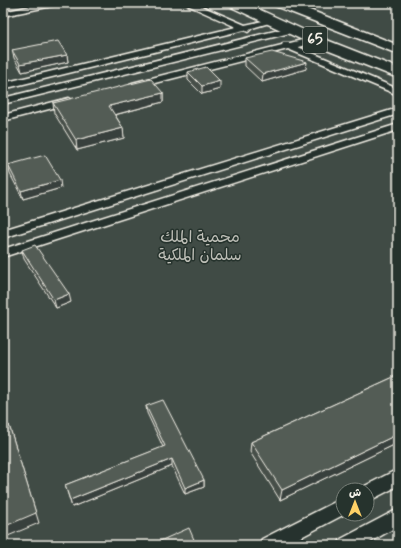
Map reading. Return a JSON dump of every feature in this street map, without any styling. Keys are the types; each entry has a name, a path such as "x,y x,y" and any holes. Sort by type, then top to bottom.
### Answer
{"highway":[{"name":"65","path":"234,3 314,40 398,73"},
{"name":"65","path":"280,3 398,50"}],"street":[{"path":"3,5 15,3"},
{"path":"3,14 57,3"},
{"path":"187,3 398,92"},
{"path":"3,86 272,21"},
{"path":"3,101 292,30"},
{"path":"126,87 314,40"},
{"path":"3,118 80,98"},
{"path":"3,234 398,111"},
{"path":"3,253 398,127"},
{"path":"260,154 275,167"},
{"path":"142,191 154,205"},
{"path":"375,490 398,478"},
{"path":"270,544 335,510"},
{"path":"347,545 398,517"}],"green space":[{"name":"محمية الملك سلمان الملكية","path":"3,3 398,3 398,545 3,545"}],"building":[{"path":"58,41 67,55 20,64 12,50"},
{"path":"272,52 307,62 263,74 245,58"},
{"path":"206,67 220,81 202,86 188,72"},
{"path":"151,79 163,93 109,106 123,128 76,140 53,103"},
{"path":"45,155 60,180 21,191 8,165"},
{"path":"35,245 69,294 54,300 22,250"},
{"path":"398,375 398,434 282,490 251,442"},
{"path":"163,400 204,480 185,488 172,459 70,500 65,485 165,446 146,406"},
{"path":"9,425 36,513 3,527 3,427"},
{"path":"189,528 195,542 189,545 151,545"}]}
